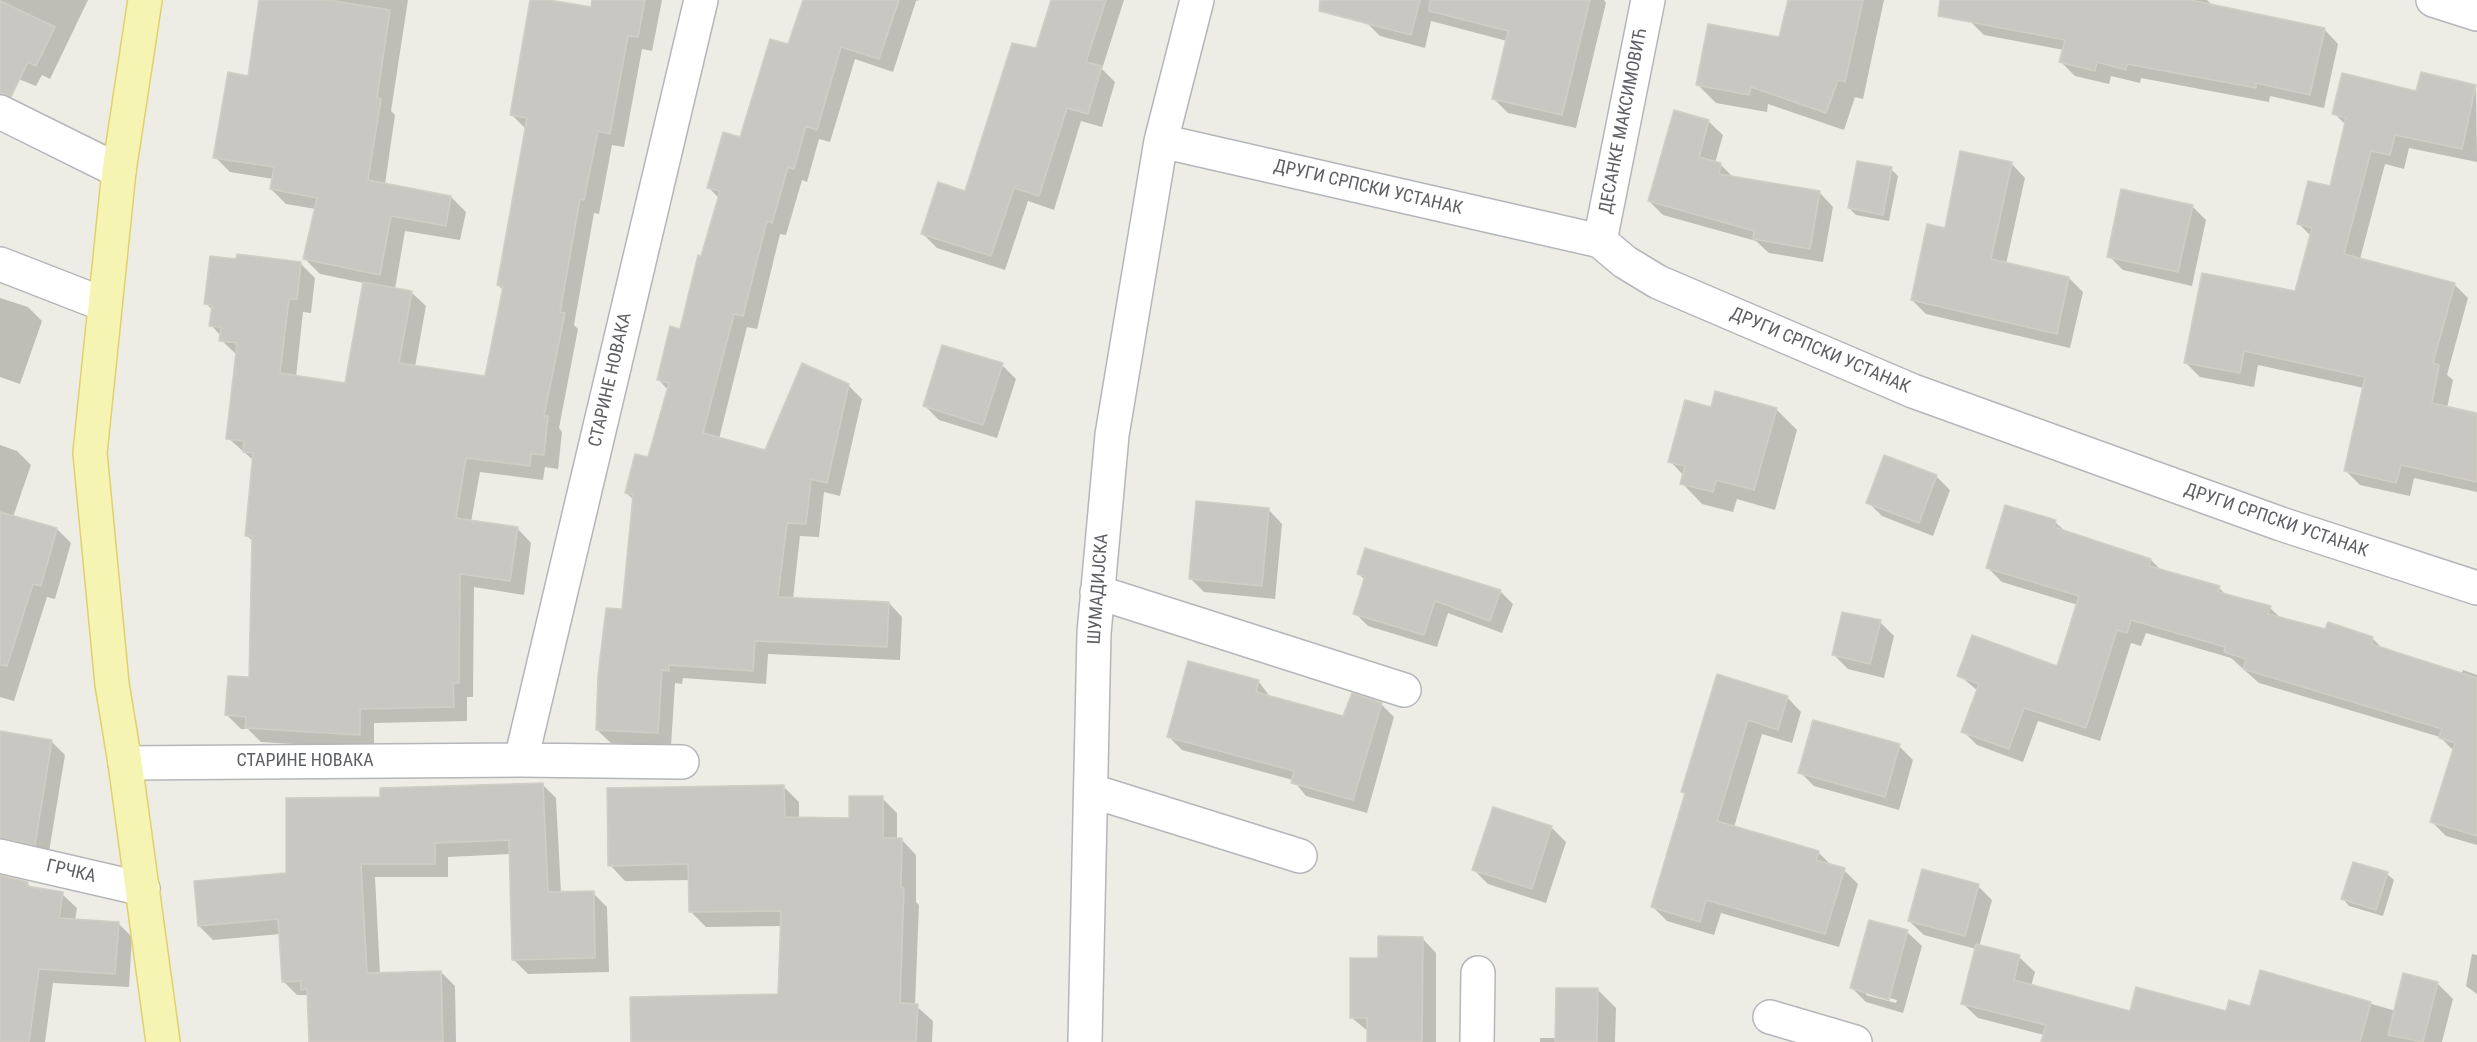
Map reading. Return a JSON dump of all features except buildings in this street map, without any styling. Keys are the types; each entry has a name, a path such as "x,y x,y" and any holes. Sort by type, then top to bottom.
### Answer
{"main road":[{"path":"145,0 119,171 103,304 90,453 111,684 125,763 163,1042"}],"street":[{"name":"СТАРИНЕ НОВАКА","path":"520,760 701,0"},
{"name":"ШУМАДИЈСКА","path":"1085,1042 1097,592 1112,435 1161,141 1197,0"},
{"name":"ДЕСАНКЕ МАКСИМОВИЋ","path":"1600,241 1648,0"},
{"path":"2433,0 2477,15"},
{"path":"0,112 119,171"},
{"name":"ДРУГИ СРПСКИ УСТАНАК","path":"1161,141 1600,241 1625,262 1658,282 1913,391 2281,524 2477,588"},
{"path":"0,264 103,304"},
{"path":"1097,592 1404,690"},
{"name":"СТАРИНЕ НОВАКА","path":"125,763 520,760 682,762"},
{"path":"1092,791 1300,856"},
{"name":"ГРЧКА","path":"0,856 143,889"},
{"path":"1477,1042 1478,973"},
{"path":"1770,1017 1855,1042"}]}
